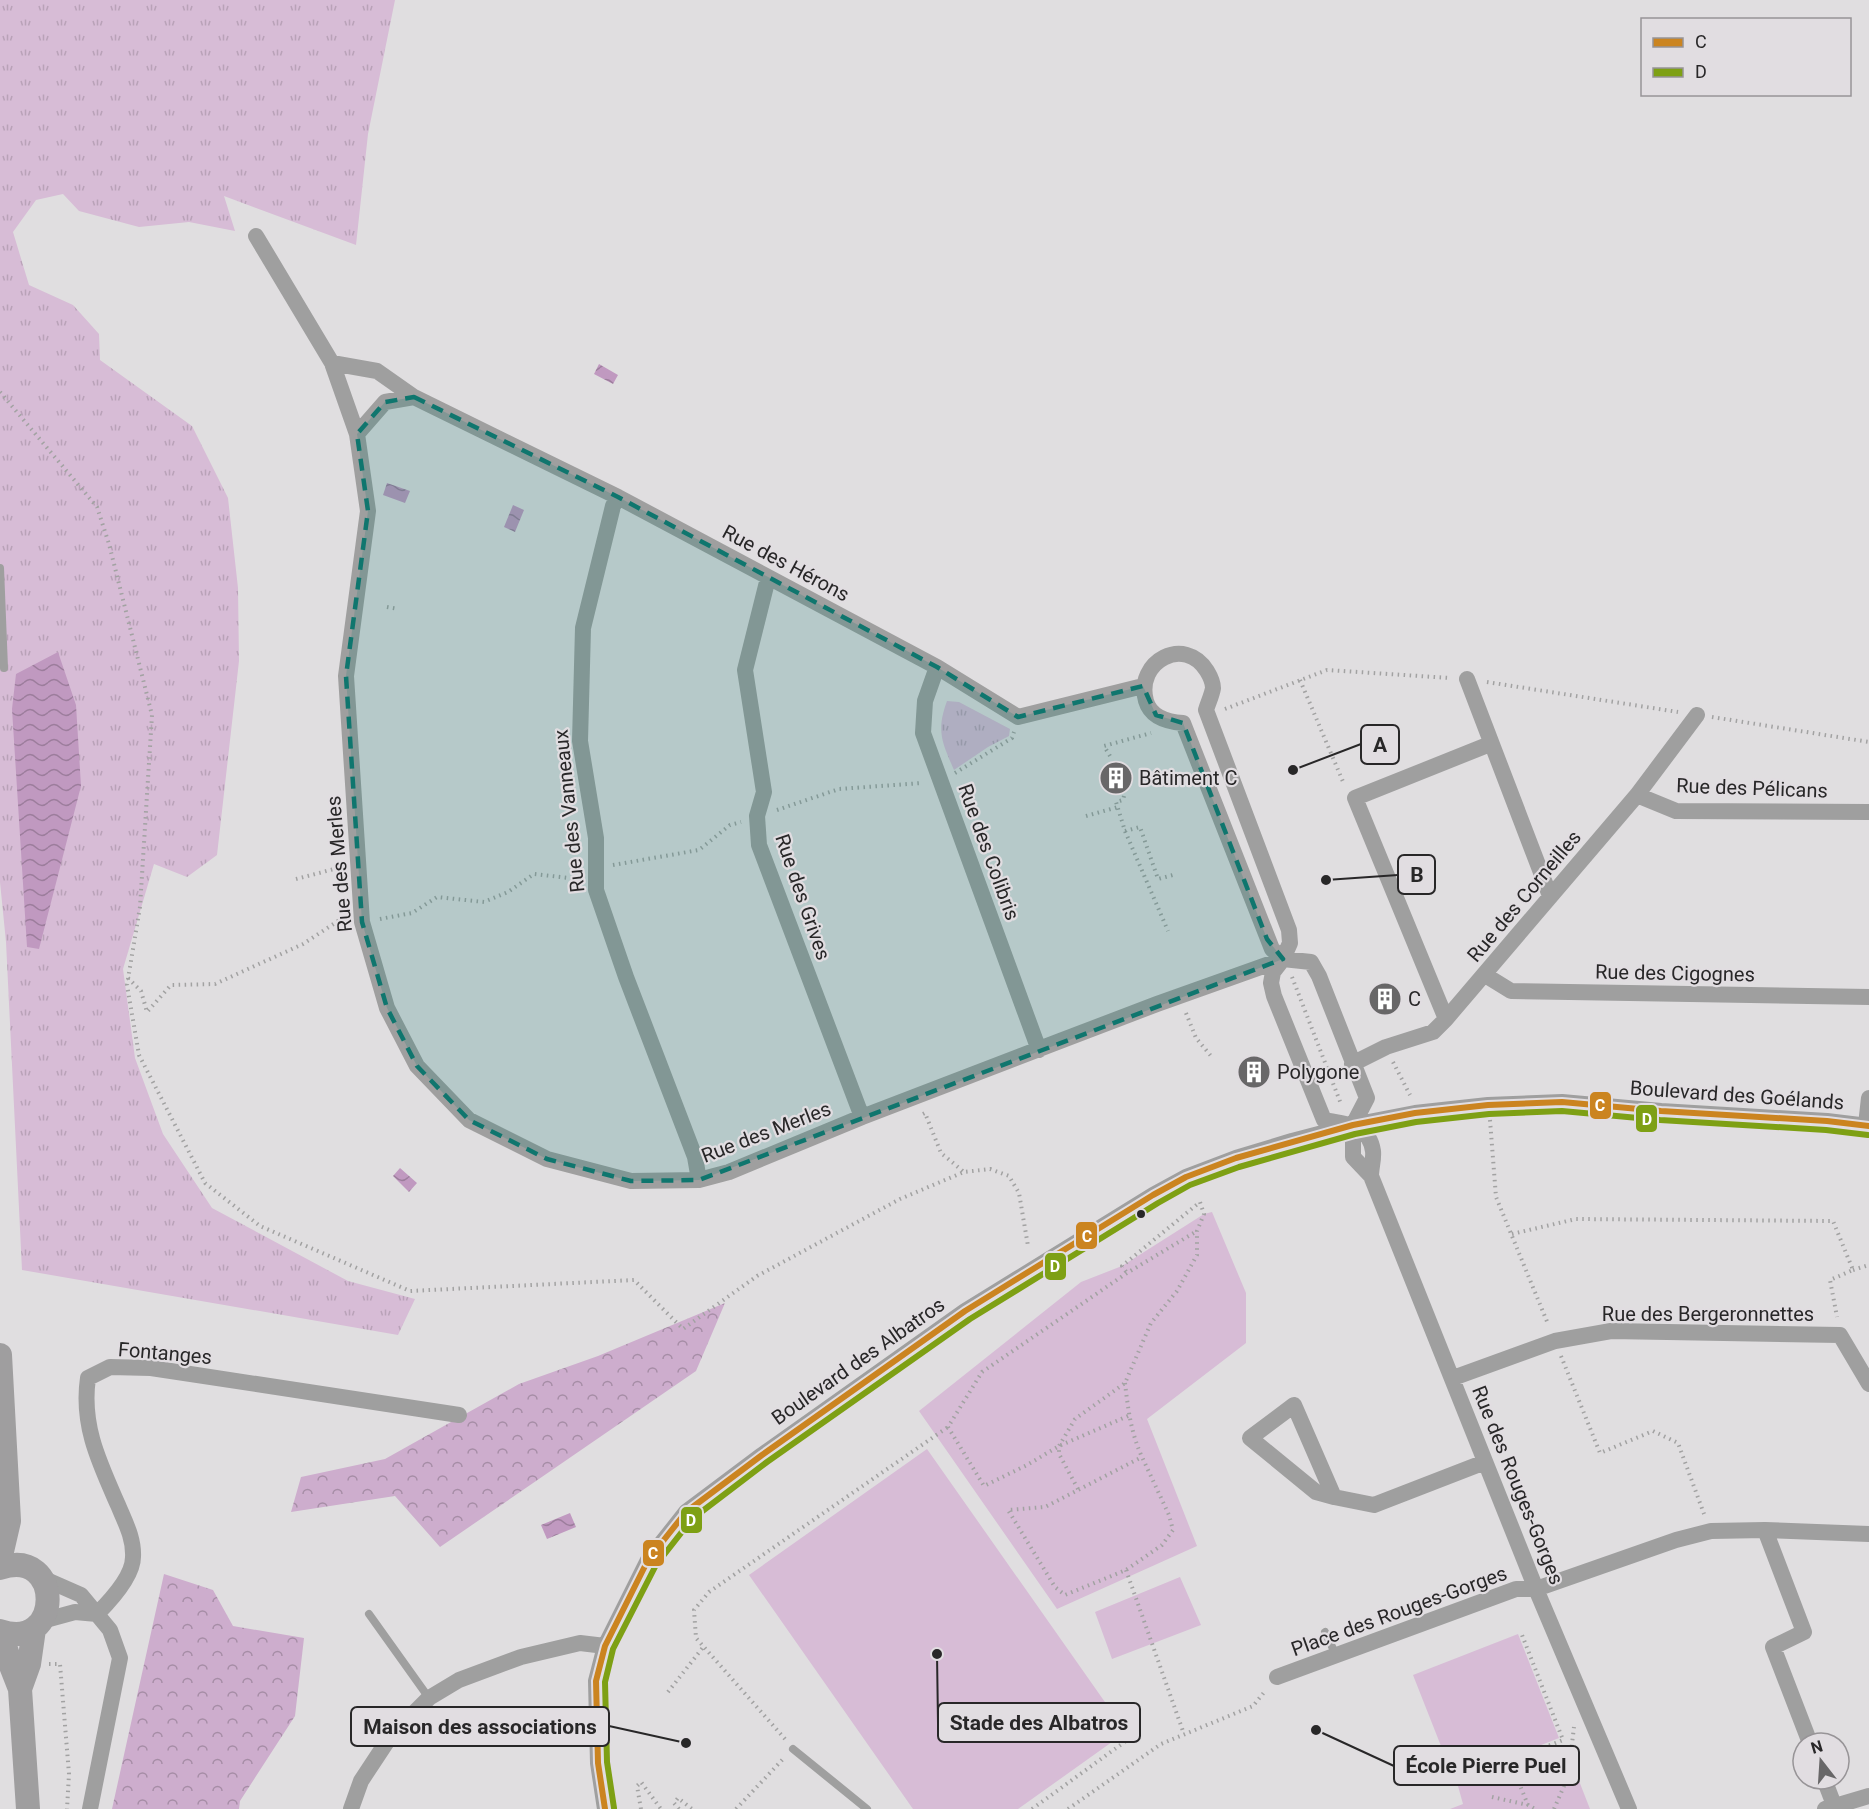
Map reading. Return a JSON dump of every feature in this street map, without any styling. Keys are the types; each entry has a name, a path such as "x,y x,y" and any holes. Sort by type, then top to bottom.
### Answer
{"main road":[{"path":"0,1355 9,1521 0,1560"},
{"path":"9,1521 36,1573 47,1587 49,1598 48,1610 38,1624 20,1689"},
{"path":"0,1568 20,1566 36,1573"},
{"path":"1,1631 11,1634 23,1633 38,1624"},
{"path":"1,1631 20,1689 28,1809"}],"street":[{"path":"256,236 332,363 357,434 385,402 414,397"},
{"name":"Rue des Hérons","path":"332,363 376,371 414,397 618,497 937,667 1018,717"},
{"name":"Rue des Merles","path":"357,434 368,511 346,676 362,922 387,1008 417,1066 469,1120 548,1159 631,1181 699,1180 729,1172 1156,1004 1287,965"},
{"name":"Rue des Vanneaux","path":"618,497 613,506 584,628 580,741 596,838 596,890 626,977 695,1157 699,1180"},
{"name":"Rue des Grives","path":"768,578 745,670 764,792 757,816 759,845 862,1118"},
{"path":"1181,654 1200,661 1211,678 1213,688 1206,710 1289,930 1287,965 1272,949 1183,723 1170,722 1156,716 1147,704 1143,686 1148,671 1157,660 1181,654"},
{"name":"Rue des Colibris","path":"937,667 925,700 923,733 1039,1050"},
{"path":"1467,679 1550,896"},
{"path":"1018,717 1143,686"},
{"name":"Rue des Corneilles","path":"1352,1064 1386,1047 1433,1032 1446,1019 1637,795 1697,715"},
{"path":"1446,1019 1355,798 1490,744"},
{"name":"Rue des Pélicans","path":"1637,795 1676,811 1869,812"},
{"path":"1311,962 1337,1022 1367,1098 1353,1125 1324,1120 1274,996 1271,983 1274,972 1287,965 1311,962"},
{"name":"Rue des Cigognes","path":"1485,975 1511,991 1869,997"},
{"path":"1867,1125 1869,1098"},
{"name":"Boulevard des Goélands","path":"1353,1125 1415,1113 1488,1105 1563,1102 1661,1112 1867,1125"},
{"name":"Rue des Rouges-Gorges","path":"1353,1125 1366,1132 1373,1151 1371,1176 1536,1589 1629,1809"},
{"name":"Boulevard des Albatros","path":"605,1809 598,1763 596,1681 605,1646 648,1560 686,1512 762,1455 965,1311 1153,1195 1186,1177 1258,1151 1353,1125"},
{"name":"Rue des Bergeronnettes","path":"1453,1378 1555,1341 1611,1331 1840,1335 1869,1384"},
{"name":"Fontanges","path":"97,1614 129,1574 134,1559 131,1536 101,1467 87,1422 85,1397 88,1378 110,1367 152,1368 459,1415"},
{"path":"1334,1497 1294,1405 1250,1438 1316,1492 1334,1497 1374,1504 1485,1462"},
{"path":"1765,1530 1804,1632 1773,1647 1805,1731"},
{"path":"1536,1589 1676,1540 1711,1531 1765,1530 1869,1534"},
{"path":"36,1573 62,1588 81,1595 110,1630 120,1658 90,1809"},
{"name":"Place des Rouges-Gorges","path":"1277,1677 1516,1589 1536,1589"},
{"path":"38,1624 75,1612 97,1614"},
{"path":"351,1809 361,1781 390,1737 429,1698 459,1680 521,1657 580,1643 605,1646"},
{"path":"1827,1791 1830,1807 1869,1796"}],"lane":[{"path":"0,568 4,668"},
{"path":"369,1614 429,1698"},
{"path":"1324,1632 1336,1655"},
{"path":"793,1749 867,1809"}],"path":[{"path":"0,392 97,507 109,544 152,715 140,907 127,985 139,1055 205,1183 261,1226 410,1291 634,1280 683,1329 757,1276 900,1199 964,1172 990,1168 1009,1176 1019,1193 1028,1246"},
{"path":"387,607 398,609"},
{"path":"1218,741 1222,711 1327,670 1467,679 1869,742"},
{"path":"1300,680 1345,787 1355,798"},
{"path":"381,919 412,913 437,897 484,902 508,892 534,874 576,880 617,863 699,850 730,825 839,789 922,783 940,779 958,772 1012,738 1018,717"},
{"path":"1110,756 1104,746 1183,723"},
{"path":"1124,796 1123,800 1116,802 1125,831 1168,932"},
{"path":"1086,816 1118,807"},
{"path":"1125,831 1140,827 1158,879 1173,875"},
{"path":"296,879 343,867"},
{"path":"128,978 141,991 147,1012 171,985 215,984 303,944 338,921 362,915"},
{"path":"1287,965 1342,1106"},
{"path":"1293,1047 1337,1022"},
{"path":"1191,1025 1197,1038 1211,1056"},
{"path":"1390,1056 1414,1103"},
{"path":"915,1116 925,1113 941,1153 964,1172"},
{"path":"1127,1273 1122,1266 1200,1202 1204,1214 1197,1231 1197,1255 1178,1292 1151,1323 1125,1383 1128,1416 1142,1457 1169,1515 1173,1530 1162,1545 1126,1570 1065,1595 1054,1587 1008,1510 1045,1507 1142,1457"},
{"path":"1512,1234 1576,1220 1833,1221 1853,1270"},
{"path":"736,1809 793,1749 696,1638 694,1610 709,1592 948,1427 982,1372 1127,1273 1197,1231"},
{"path":"1840,1335 1830,1280 1869,1265"},
{"path":"1078,1489 1059,1454 1059,1446 1075,1419 1125,1383"},
{"path":"948,1427 984,1486 1059,1446 1128,1416"},
{"path":"1126,1570 1184,1734"},
{"path":"1522,1635 1563,1740"},
{"path":"668,1692 704,1646"},
{"path":"28,1664 60,1664 69,1774 67,1809"},
{"path":"1068,1809 1161,1744 1253,1706 1277,1677"},
{"path":"1554,1809 1568,1777 1574,1720 1587,1708"},
{"path":"1032,1809 1130,1738"},
{"path":"1482,1768 1484,1771 1572,1738"},
{"path":"1510,1761 1528,1805"},
{"path":"641,1809 637,1786 641,1782 662,1809"},
{"path":"1492,1797 1528,1805 1535,1809"},
{"path":"679,1809 674,1803 678,1798 692,1809"}],"highlighted area":[{"path":"414,397 618,497 937,667 1018,717 1143,686 1156,715 1183,723 1267,939 1283,959 699,1180 631,1181 547,1159 469,1120 417,1066 387,1008 362,922 346,676 368,511 357,434 385,402"}],"green space":[{"path":"0,0 395,0 368,134 356,245 224,196 235,231 189,222 139,227 79,211 63,194 36,200 13,232 29,285 73,305 99,334 100,360 192,426 228,498 238,588 239,661 217,855 187,877 154,864 123,969 135,1058 163,1134 212,1208 348,1281 415,1299 398,1335 22,1270 6,942 0,882"},
{"path":"947,701 959,702 1010,729 1009,736 954,770 946,752 941,729"},
{"path":"1212,1212 1246,1293 1246,1343 1147,1419 1197,1546 1057,1609 919,1411 1081,1282 1122,1266 1204,1214"},
{"path":"725,1303 696,1371 440,1547 395,1496 291,1512 301,1477 385,1459 519,1384 598,1356"},
{"path":"927,1449 1126,1732 1018,1809 913,1809 749,1575"},
{"path":"164,1574 213,1590 233,1626 304,1638 295,1716 240,1801 239,1809 112,1809"},
{"path":"1180,1577 1201,1625 1112,1659 1095,1612"},
{"path":"1518,1634 1559,1738 1454,1779 1413,1675"},
{"path":"1565,1745 1590,1809 1450,1809 1463,1804 1458,1786"}],"water":[{"path":"599,364 618,375 613,384 594,374"},
{"path":"387,483 410,491 405,503 383,495"},
{"path":"513,505 524,510 515,532 504,527"},
{"path":"58,652 76,705 81,786 39,949 27,947 12,709 16,674"},
{"path":"400,1168 417,1183 409,1192 393,1176"},
{"path":"570,1513 576,1527 547,1539 541,1525"}],"transit line":[{"name":"C","path":"605,1809 598,1763 596,1681 605,1646 648,1560 686,1512 762,1455 965,1311 1186,1177 1236,1158 1353,1125 1415,1113 1488,1105 1562,1102 1869,1126"},
{"name":"D","path":"614,1808 607,1762 605,1682 613,1649 656,1565 692,1519 767,1462 970,1319 1190,1185 1239,1167 1355,1134 1416,1122 1489,1114 1562,1111 1868,1135"}],"place":[{"name":"A","path":"1293,770"},
{"name":"Bâtiment C","path":"1116,778"},
{"name":"B","path":"1326,880"},
{"name":"C","path":"1385,999"},
{"name":"Polygone","path":"1254,1072"},
{"name":"Stade des Albatros","path":"937,1654"},
{"name":"École Pierre Puel","path":"1316,1730"},
{"name":"Maison des associations","path":"686,1743"}]}
